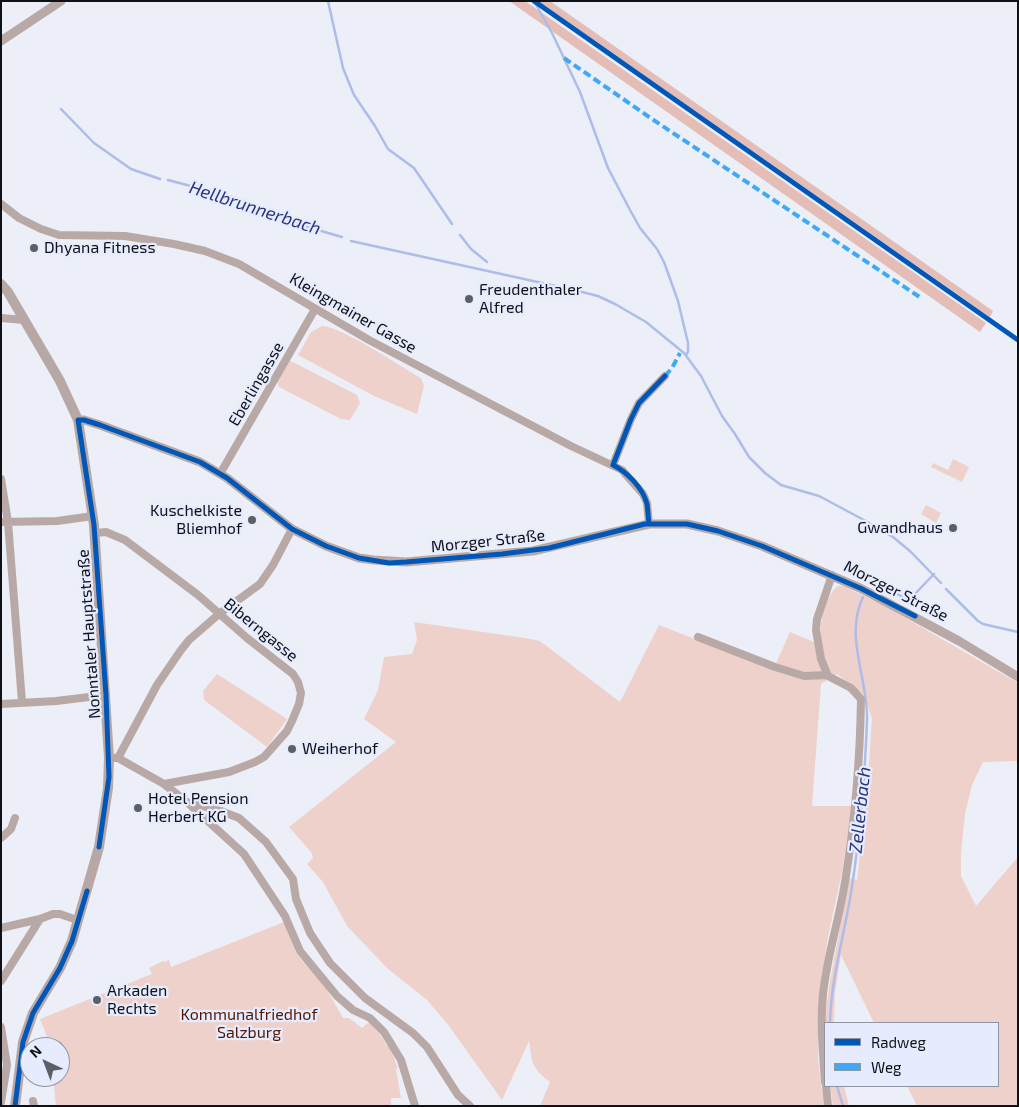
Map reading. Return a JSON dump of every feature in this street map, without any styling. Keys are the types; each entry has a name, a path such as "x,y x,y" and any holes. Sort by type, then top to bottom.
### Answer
{"main road":[{"name":"Nonntaler Hauptstraße","path":"1,284 8,292 60,381 78,420 95,533 106,695 113,758 99,847 72,941 60,968 30,1020 23,1042 15,1106"}],"street":[{"path":"1,41 61,1"},
{"name":"Kleingmainer Gasse","path":"1,204 19,218 41,229 59,235 125,236 205,251 239,264 369,340 571,446 622,470 643,494 647,503 649,524"},
{"name":"Eberlingasse","path":"220,474 315,309"},
{"path":"1,318 24,320"},
{"path":"613,465 639,403 665,376"},
{"name":"Morzger Straße","path":"78,420 95,423 200,462 220,474 292,529 318,542 359,558 406,562 533,551 649,524 687,524 718,531 762,546 832,575 915,616 1018,677"},
{"path":"1,479 22,702"},
{"path":"4,522 55,521 93,516"},
{"path":"292,529 273,565 260,584 219,614 189,640 181,650 113,758 164,784 188,802 251,862 285,916 300,951 337,996 353,1010 370,1018 381,1028 401,1060 415,1106"},
{"name":"Biberngasse","path":"95,533 106,532 125,540 198,595 293,674 298,682 301,694 299,704 286,731 264,757 229,772 164,784"},
{"path":"827,675 821,659 816,630 832,575"},
{"path":"698,637 774,667 804,676 827,675 850,688 861,699 859,765 853,824 845,883 825,976 823,996 822,1046 824,1070"},
{"path":"1,704 56,701 106,695"},
{"path":"188,802 239,818 266,842 293,878 296,899 310,933 330,963 365,998 413,1033 427,1047 458,1095 470,1106"},
{"path":"1,838 11,829 15,818"},
{"path":"1,928 53,914 60,914 77,920"},
{"path":"1,981 40,919"},
{"path":"1,1027 6,1056 1,1102"},
{"path":"826,1087 828,1106"}],"green space":[{"path":"322,326 343,333 421,378 424,386 417,414 374,396 298,355 311,332"},
{"path":"289,360 357,395 360,403 350,420 341,419 279,387 277,381"},
{"path":"953,459 969,467 962,482 931,467 933,463 948,470"},
{"path":"926,505 941,513 936,523 921,514"},
{"path":"838,586 843,586 885,606 1018,683 1018,761 983,762 972,785 965,814 961,876 976,906 1018,857 1018,1106 917,1106 908,1087 999,1087 999,1022 874,1022 841,955 835,993 834,1022 825,1022 830,981 849,878 857,880 868,779 872,718 863,694 837,674 821,684 812,806 853,806 842,872 828,937 819,1001 818,1060 824,1106 540,1106 550,1082 536,1068 529,1041 502,1100 449,1026 427,1000 388,969 347,926 323,882 307,864 313,858 311,852 289,827 396,742 364,719 378,690 384,657 412,654 417,640 414,622 525,638 540,641 620,702 659,625 773,670 790,632 821,645 823,613 833,591"},
{"path":"217,674 287,719 267,747 204,700 203,691"},
{"name":"Kommunalfriedhof Salzburg","path":"284,922 296,953 316,973 343,1018 349,1018 362,1028 370,1021 387,1046 389,1045 398,1068 396,1069 401,1098 391,1098 391,1106 56,1106 54,1087 70,1087 70,1037 47,1037 40,1019 152,974 149,968 163,961 169,960 171,967"},
{"path":"830,1087 844,1087 849,1106 833,1106"}],"shaded area":[{"path":"509,1 525,1 986,323 980,332"},
{"path":"538,1 550,1 993,311 990,317"}],"waterway":[{"path":"328,1 343,68 354,95 388,149 414,168 452,224"},
{"path":"534,1 552,33 580,92 608,168 640,228 657,249 664,262 678,301 688,343 686,355"},
{"name":"Hellbrunnerbach","path":"61,109 94,143 131,169 160,179"},
{"name":"Hellbrunnerbach","path":"168,180 236,198 304,226 342,237"},
{"path":"460,235 471,249 487,262"},
{"name":"Hellbrunnerbach","path":"351,241 574,290 598,296 615,304 646,322 684,353 701,376 722,416 749,457 765,473 781,485 819,496 893,537 911,552 941,583"},
{"name":"Zellerbach","path":"871,581 907,599 913,596 934,574"},
{"name":"Hellbrunnerbach","path":"946,589 983,624 1018,632"},
{"name":"Zellerbach","path":"830,1022 835,974 854,872 863,785 867,719 856,642 858,612 863,597"},
{"name":"Zellerbach","path":"837,1087 843,1106"}],"marked path":[{"path":"564,58 652,119 921,298"},
{"path":"665,376 680,353"}],"cycle path":[{"path":"534,1 1018,340"},
{"path":"649,524 647,504 642,492 629,476 613,465 639,403 665,376"},
{"path":"99,847 109,777 106,695 94,525 78,420 100,425 200,462 227,478 292,529 326,546 359,558 389,563 502,554 549,548 645,524 687,524 718,531 762,546 860,588 915,616"},
{"path":"15,1106 23,1042 33,1013 60,968 72,941 87,891"}],"place":[{"name":"Dhyana Fitness","path":"34,248"},
{"name":"Freudenthaler Alfred","path":"469,299"},
{"name":"Kuschelkiste Bliemhof","path":"252,520"},
{"name":"Gwandhaus","path":"953,528"},
{"name":"Weiherhof","path":"292,749"},
{"name":"Hotel Pension Herbert KG","path":"138,808"},
{"name":"Arkaden Rechts","path":"97,1000"}]}
